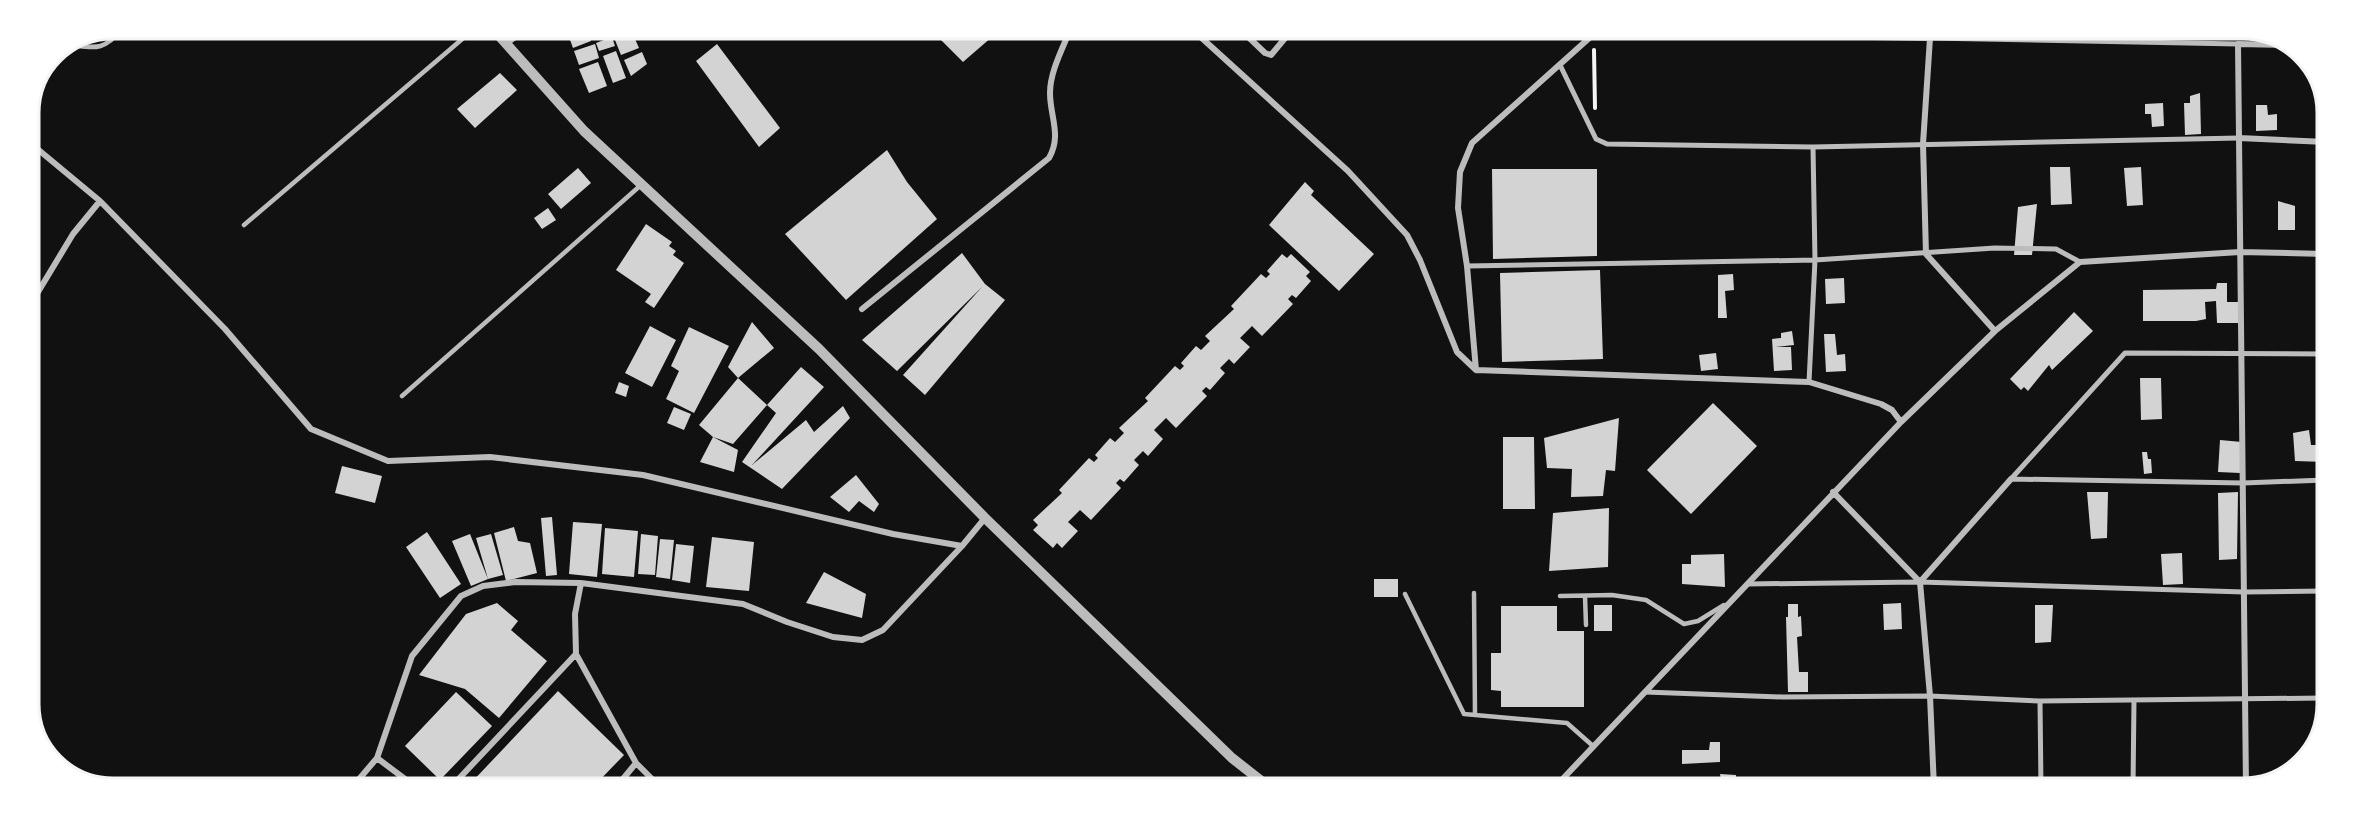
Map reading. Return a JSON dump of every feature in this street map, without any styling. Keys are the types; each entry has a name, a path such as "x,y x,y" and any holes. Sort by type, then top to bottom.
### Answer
{"street":[{"path":"501,39 584,131 819,349 986,518 1232,758 1258,778"},
{"path":"862,309 1049,158 1055,146 1056,132 1050,93 1055,67 1066,39"},
{"path":"1203,39 1348,171 1407,235 1420,260 1457,351 1476,370 1809,382 1881,404 1892,410 1901,422"},
{"path":"1250,39 1265,53 1271,55 1284,39"},
{"path":"1476,370 1467,266 1458,208 1460,172 1472,143 1587,39"},
{"path":"1930,39 1923,144 1926,255 1995,331"},
{"path":"2028,39 2271,45"},
{"path":"2238,44 2246,778"},
{"path":"1560,64 1596,139 1606,144 1813,147 2238,138 2317,142"},
{"path":"1809,382 1815,260 1813,147"},
{"path":"39,150 100,201 225,329 311,429 388,461 490,458 642,475 893,534 962,546"},
{"path":"39,290 73,234 100,201"},
{"path":"1467,266 1815,260 1926,255 1995,248 2056,249 2080,262 2240,252 2317,254"},
{"path":"1564,778 1901,422 1995,331 2080,262"},
{"path":"1920,582 2125,353 2317,354"},
{"path":"2011,479 2242,483 2317,480"},
{"path":"1833,492 1920,582 1930,696 1934,778"},
{"path":"360,778 377,758 412,656 461,596 483,586 515,582 581,583 743,604 833,637 862,640 883,630 986,518"},
{"path":"1746,584 1920,582 2244,592 2317,591"},
{"path":"581,583 575,614 576,654 636,763 651,778"},
{"path":"460,778 576,654"},
{"path":"1645,692 1782,697 1930,696 2040,700 2317,698"},
{"path":"2040,700 2040,778"},
{"path":"2133,778 2134,700"},
{"path":"377,758 404,778"},
{"path":"624,778 636,763"}],"lane":[{"path":"82,46 95,48 106,46 113,39"},
{"path":"244,225 462,39"},
{"path":"506,45 514,39"},
{"path":"402,396 642,185"},
{"path":"1474,593 1475,715"},
{"path":"1405,594 1464,714 1566,723 1593,746"},
{"path":"1560,596 1646,600 1684,624 1714,613 1731,600"},
{"path":"1585,596 1586,626"}],"path":[{"path":"1594,39 1596,139"}],"building":[{"path":"570,39 590,39 591,41 573,48"},
{"path":"613,39 615,46 599,51 596,43"},
{"path":"615,39 635,39 639,48 621,55"},
{"path":"940,39 990,39 963,62"},
{"path":"595,44 599,58 579,65 574,51"},
{"path":"717,44 780,128 759,147 696,61"},
{"path":"616,51 626,78 613,83 603,56"},
{"path":"642,52 647,64 631,76 624,60"},
{"path":"598,62 607,86 589,93 579,69"},
{"path":"500,73 517,90 475,128 457,109"},
{"path":"2200,93 2201,134 2185,135 2184,103 2190,103 2190,96"},
{"path":"2163,103 2164,126 2152,127 2151,114 2145,114 2145,104"},
{"path":"2256,105 2267,105 2268,115 2277,114 2277,130 2256,131"},
{"path":"887,150 907,182 937,219 846,300 785,234"},
{"path":"2050,167 2070,167 2072,204 2051,205"},
{"path":"2141,167 2143,205 2127,206 2124,168"},
{"path":"578,168 591,183 561,209 548,194"},
{"path":"1492,169 1597,169 1597,256 1493,259"},
{"path":"1305,182 1314,191 1311,195 1374,254 1339,291 1269,225"},
{"path":"2278,201 2295,206 2295,230 2278,230"},
{"path":"2037,204 2032,255 2014,255 2018,207"},
{"path":"548,208 556,220 542,229 534,218"},
{"path":"646,224 672,242 669,246 676,251 673,255 684,263 654,308 645,302 651,294 616,270"},
{"path":"962,253 985,284 1005,300 925,395 903,375 982,287 897,371 862,340"},
{"path":"1282,254 1287,258 1291,254 1310,272 1306,276 1311,281 1296,298 1292,295 1288,299 1293,304 1262,336 1252,326 1240,338 1250,347 1234,364 1229,359 1220,368 1225,373 1210,390 1206,387 1202,391 1207,396 1176,428 1166,418 1154,430 1163,439 1148,456 1143,451 1134,460 1139,465 1124,482 1120,479 1116,483 1121,488 1091,520 1080,510 1068,522 1078,531 1062,548 1057,543 1053,548 1033,530 1038,525 1033,520 1062,493 1059,490 1089,458 1094,462 1098,458 1095,455 1110,438 1115,442 1124,433 1119,428 1148,401 1145,398 1175,366 1180,370 1184,366 1181,363 1196,346 1201,350 1210,341 1205,336 1234,309 1231,306 1261,274 1266,278 1270,274 1267,271"},
{"path":"1600,270 1603,359 1502,362 1500,273"},
{"path":"1733,274 1734,290 1725,291 1727,318 1718,318 1718,275"},
{"path":"1844,278 1845,303 1826,304 1825,279"},
{"path":"2217,283 2227,283 2227,302 2239,302 2238,323 2217,323 2216,301 2205,302 2206,319 2143,321 2143,290 2216,289"},
{"path":"2074,312 2093,331 2052,370 2049,365 2028,391 2024,387 2021,390 2010,379"},
{"path":"752,322 774,348 738,378 728,367"},
{"path":"650,326 676,340 652,387 625,373"},
{"path":"689,327 729,346 694,413 666,399 679,371 671,366"},
{"path":"1792,331 1794,345 1776,347 1791,347 1792,370 1774,371 1772,339 1781,338 1781,333"},
{"path":"1824,334 1835,334 1837,355 1845,354 1846,371 1826,372"},
{"path":"1716,353 1718,369 1701,371 1699,355"},
{"path":"801,367 824,387 752,465 806,420 814,432 843,406 850,418 782,489 742,462 776,413 767,405"},
{"path":"738,378 767,405 733,444 713,437 699,425"},
{"path":"2140,378 2161,378 2162,419 2141,420"},
{"path":"619,382 629,386 626,397 615,393"},
{"path":"1713,403 1757,446 1691,514 1647,470"},
{"path":"674,407 691,414 684,430 667,423"},
{"path":"1619,418 1615,471 1606,470 1603,496 1571,497 1572,469 1547,468 1544,438"},
{"path":"2309,430 2311,445 2317,445 2317,462 2295,461 2293,433"},
{"path":"713,437 738,450 734,472 700,462"},
{"path":"1503,437 1534,437 1535,509 1503,509"},
{"path":"2220,440 2242,442 2240,473 2218,472"},
{"path":"2142,452 2147,452 2148,459 2151,459 2152,473 2144,474"},
{"path":"342,466 382,476 375,503 335,493"},
{"path":"856,475 879,504 874,512 859,501 849,512 830,497"},
{"path":"2087,492 2108,492 2107,538 2091,539"},
{"path":"2238,492 2237,559 2219,560 2218,493"},
{"path":"1609,508 1608,567 1549,571 1553,513"},
{"path":"552,517 557,575 546,576 541,518"},
{"path":"573,522 602,524 597,577 569,574"},
{"path":"514,527 518,541 530,543 537,573 506,581 494,533"},
{"path":"605,528 638,531 634,577 602,574"},
{"path":"427,532 461,584 440,598 406,547"},
{"path":"470,534 488,579 471,586 452,541"},
{"path":"491,534 503,575 488,579 476,538"},
{"path":"641,534 658,536 655,575 638,574"},
{"path":"712,537 754,542 749,591 706,587"},
{"path":"660,539 674,540 670,579 656,577"},
{"path":"676,544 694,546 690,583 672,580"},
{"path":"2182,553 2183,584 2163,585 2161,554"},
{"path":"1724,554 1725,587 1682,584 1682,564 1691,564 1691,555"},
{"path":"824,572 866,594 862,618 806,603"},
{"path":"1374,579 1398,579 1398,597 1374,597"},
{"path":"497,603 518,621 511,630 547,661 499,718 465,689 419,675 466,614"},
{"path":"1901,603 1902,629 1884,630 1883,604"},
{"path":"1788,604 1798,604 1798,617 1801,616 1802,636 1797,637 1799,672 1808,672 1808,692 1788,692 1786,617 1788,617"},
{"path":"1594,605 1612,605 1612,631 1594,631"},
{"path":"2035,605 2053,605 2051,642 2035,643"},
{"path":"1501,606 1557,606 1557,631 1584,631 1584,707 1501,707 1501,691 1491,690 1491,653 1501,653"},
{"path":"558,691 624,755 602,778 476,778"},
{"path":"456,692 492,726 442,778 438,778 405,746"},
{"path":"1710,742 1720,742 1720,762 1682,764 1682,750 1709,750"},
{"path":"1720,774 1736,775 1736,778 1721,778"}]}
